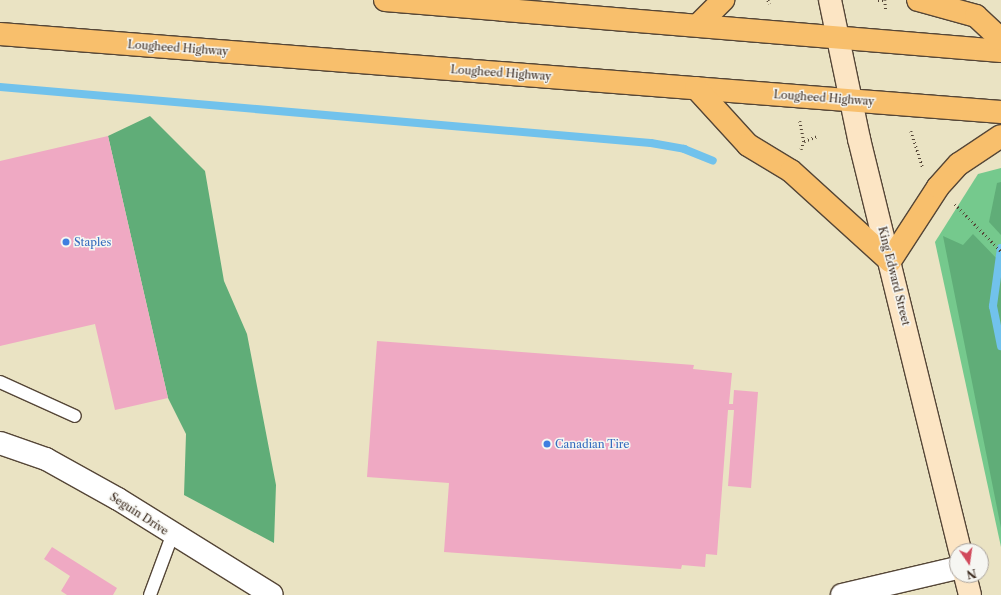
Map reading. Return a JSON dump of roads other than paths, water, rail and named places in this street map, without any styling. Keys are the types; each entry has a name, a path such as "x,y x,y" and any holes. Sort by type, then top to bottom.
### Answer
{"main road":[{"path":"385,0 700,23 838,38 1001,50"},
{"path":"700,23 723,0"},
{"name":"King Edward Street","path":"830,0 850,100 958,543"},
{"path":"918,0 971,8 1001,39"},
{"name":"Lougheed Highway","path":"0,34 1001,112"},
{"path":"696,88 748,145 791,171 890,262 938,186 959,164 1001,136"},
{"path":"967,583 970,595"}],"street":[{"name":"Seguin Drive","path":"0,443 46,460 118,499 172,536 272,595"},
{"path":"842,595 949,570"}],"lane":[{"path":"0,382 75,416"},
{"path":"150,595 172,536"}],"waterway":[{"path":"0,87 651,143 684,149 713,161"},
{"path":"1001,248 993,306 1001,346"}],"place":[{"name":"Staples","path":"66,242"},
{"name":"Canadian Tire","path":"547,444"}]}
